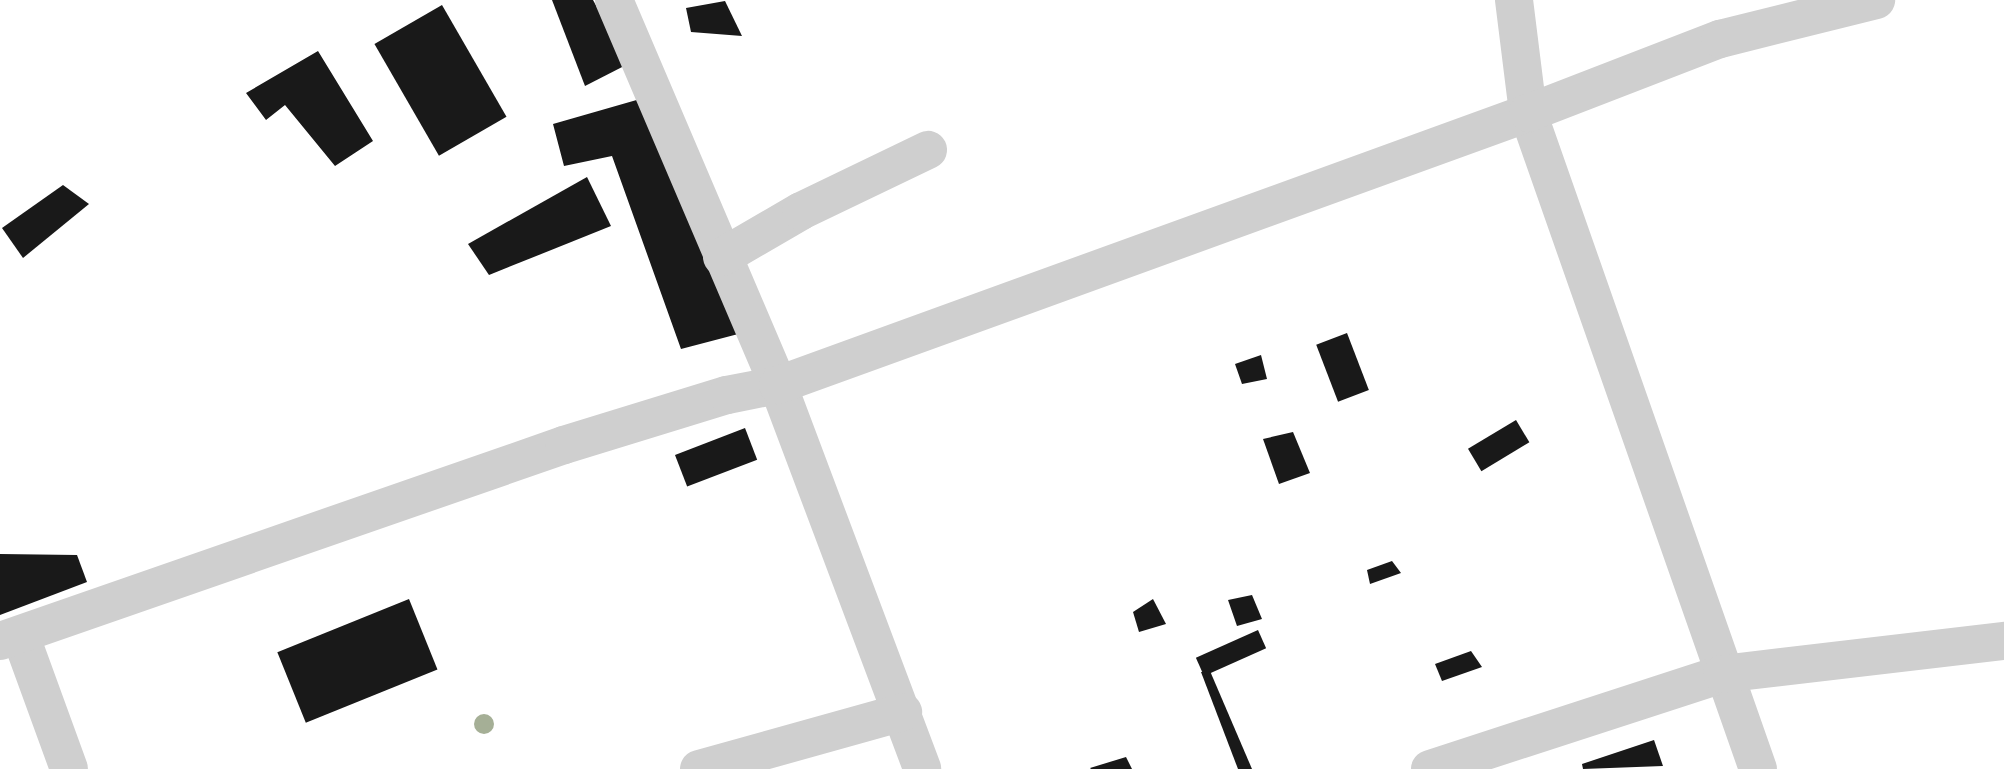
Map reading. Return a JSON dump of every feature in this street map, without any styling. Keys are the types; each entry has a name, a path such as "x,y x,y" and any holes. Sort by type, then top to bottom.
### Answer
{"street":[{"path":"614,0 778,385 903,712 922,769"},
{"path":"1514,0 1528,113 1722,674 1758,769"},
{"path":"69,769 10,639 564,445 727,395 778,385 1528,113 1720,39 1876,0"},
{"path":"722,257 801,211 928,150"},
{"path":"1430,769 1722,674 2004,640"},
{"path":"699,769 903,712"}],"building":[{"path":"552,0 593,0 628,64 585,86"},
{"path":"725,1 742,36 691,32 686,8"},
{"path":"442,5 506,117 439,156 374,44"},
{"path":"318,51 373,141 335,166 285,105 266,120 246,93"},
{"path":"654,95 742,333 681,349 612,156 564,166 553,124"},
{"path":"587,177 611,226 489,275 468,244"},
{"path":"63,185 89,204 23,258 2,228"},
{"path":"1347,333 1369,390 1338,402 1316,345"},
{"path":"1261,355 1267,379 1242,384 1235,364"},
{"path":"1516,420 1529,442 1481,471 1468,449"},
{"path":"745,428 757,460 687,487 675,455"},
{"path":"1293,432 1310,473 1279,484 1263,439"},
{"path":"0,554 77,555 87,582 0,615"},
{"path":"1392,561 1401,573 1370,584 1367,570"},
{"path":"1252,595 1262,619 1237,626 1228,600"},
{"path":"409,599 437,669 306,723 277,652"},
{"path":"1153,599 1166,624 1139,632 1133,612"},
{"path":"1258,630 1266,648 1204,676 1196,658"},
{"path":"1471,651 1482,667 1442,681 1435,664"},
{"path":"1210,671 1252,769 1238,769 1201,672"},
{"path":"1654,740 1663,766 1583,769 1582,764"},
{"path":"1126,757 1132,769 1090,768"}]}
